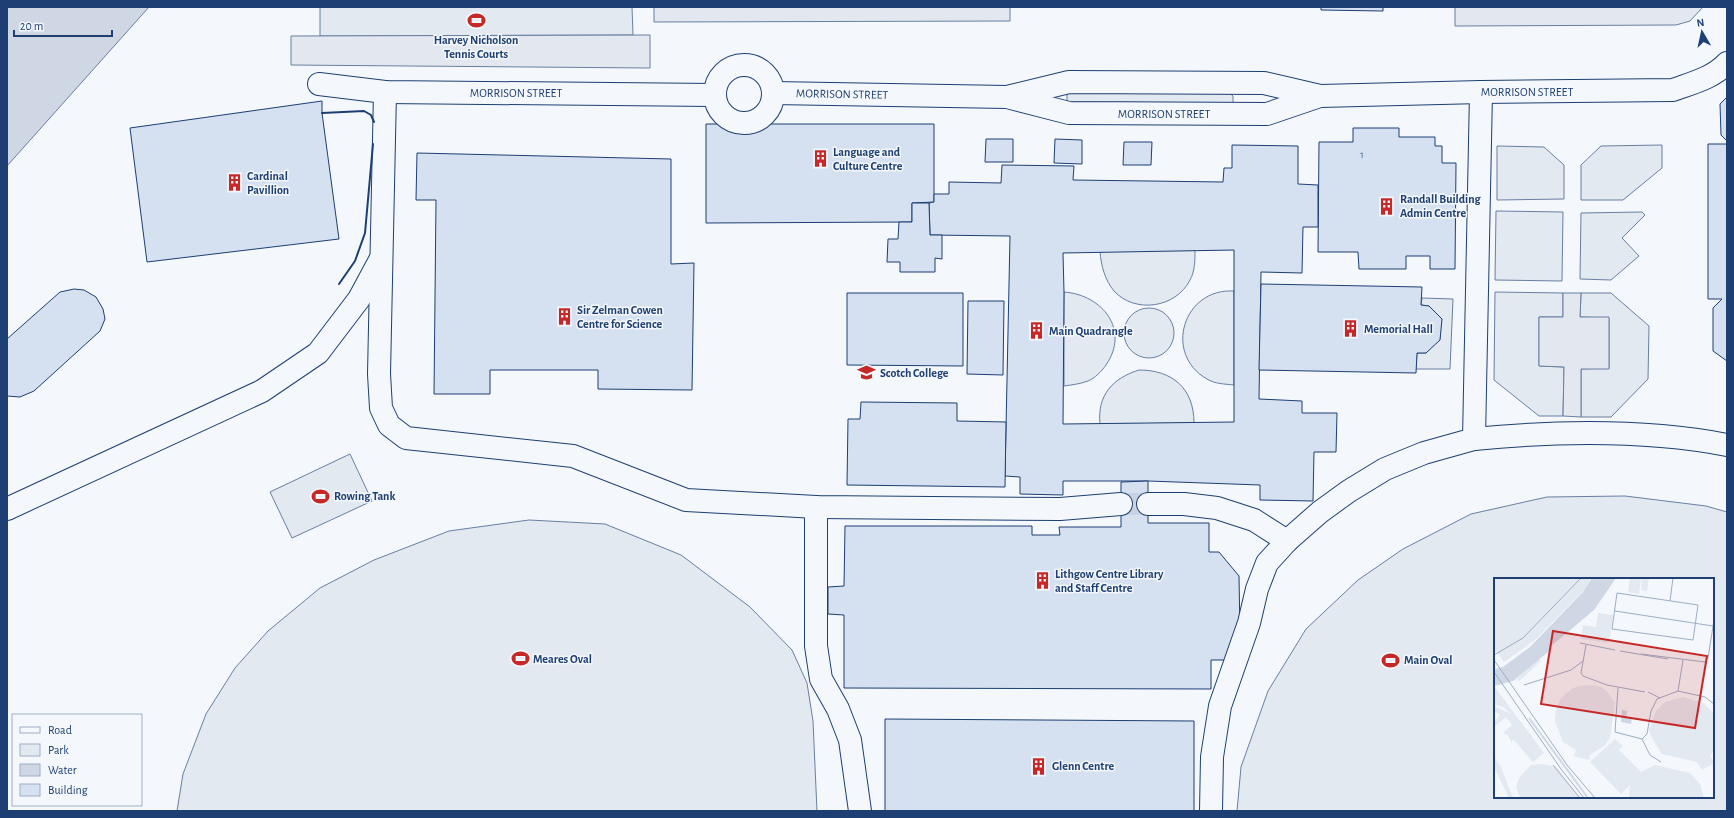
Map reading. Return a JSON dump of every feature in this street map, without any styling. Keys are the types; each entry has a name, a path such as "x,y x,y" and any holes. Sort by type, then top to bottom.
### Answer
{"street":[{"name":"MORRISON STREET","path":"1007,97 1069,82 1264,83 1320,96 1481,92 1673,90 1703,80 1727,63"},
{"path":"743,64 752,66 767,76 773,93 768,110 753,122 744,123 735,122 727,118 716,104 714,95 715,85 726,70 743,64"},
{"name":"MORRISON STREET","path":"319,84 385,92 714,95"},
{"path":"385,92 379,374 381,408 389,425 406,438 573,456 686,500 816,507 1060,509 1121,504"},
{"path":"1474,439 1481,92"},
{"name":"MORRISON STREET","path":"773,93 1007,97 1069,113 1267,114 1320,96"},
{"path":"7,509 262,391 318,353 359,299 382,258"},
{"path":"1211,811 1212,757 1220,706 1249,623 1257,589 1267,563 1287,541 1320,512 1349,491 1385,470 1424,453 1474,439 1530,434 1593,433 1658,436 1727,445"},
{"path":"1148,504 1184,504 1217,508 1254,520 1287,541"},
{"path":"816,507 816,646 822,679 838,709 850,740 860,811"}],"green space":[{"name":"Harvey Nicholson Tennis Courts","path":"320,7 632,7 633,35 320,36"},
{"path":"1071,88 1227,91 1233,96 1233,103 1067,102 1067,94"},
{"path":"1662,145 1662,168 1623,200 1581,200 1581,165 1601,146"},
{"path":"1497,146 1544,147 1564,165 1564,199 1497,200"},
{"path":"1496,211 1563,212 1562,281 1495,280"},
{"path":"1642,212 1645,215 1622,238 1639,256 1611,280 1580,279 1581,213"},
{"path":"1195,250 1193,273 1184,289 1175,297 1155,305 1133,303 1114,291 1104,272 1100,251"},
{"path":"1234,291 1234,385 1220,384 1210,381 1193,368 1185,354 1183,339 1185,324 1191,311 1202,300 1216,293"},
{"path":"1064,292 1078,295 1101,307 1109,316 1114,327 1115,339 1113,352 1106,365 1098,374 1088,381 1064,386"},
{"path":"1495,292 1563,293 1563,317 1539,317 1539,366 1564,367 1563,416 1539,416 1494,380"},
{"path":"1581,293 1611,293 1649,326 1648,379 1611,417 1581,417 1581,369 1609,368 1609,318 1580,317"},
{"path":"1422,298 1453,299 1450,369 1416,369 1417,353 1426,353 1440,339 1441,319 1429,306 1421,305"},
{"path":"1144,308 1154,308 1167,315 1174,328 1174,338 1167,351 1154,358 1144,358 1135,354 1128,347 1124,338 1124,328 1128,319 1135,312"},
{"path":"1139,370 1162,373 1179,383 1190,400 1194,423 1100,424 1101,404 1109,389 1114,383 1130,373"},
{"name":"Rowing Tank","path":"350,454 372,501 292,538 270,492"},
{"name":"Main Oval","path":"1625,496 1706,506 1727,512 1727,811 1237,811 1241,767 1268,691 1306,629 1358,580 1403,549 1471,514 1547,497"},
{"name":"Meares Oval","path":"529,520 605,524 681,555 750,607 792,650 807,683 813,721 817,811 177,811 183,774 206,714 235,668 268,631 320,588 374,560 449,531"}],"shaded area":[{"path":"654,7 1010,7 1010,21 654,22"},
{"path":"1455,7 1703,7 1690,21 1676,25 1455,26"},
{"path":"650,35 650,68 291,65 291,36"},
{"path":"1563,293 1581,293 1580,317 1609,317 1609,369 1581,369 1581,417 1563,416 1564,367 1539,366 1539,317 1563,317"}],"water":[{"path":"7,7 149,7 7,166"}],"building":[{"path":"1321,7 1383,7 1383,11 1321,10"},
{"path":"1727,97 1727,141 1721,135 1720,104"},
{"name":"Cardinal Pavillion","path":"322,101 322,113 339,239 147,262 130,128"},
{"name":"Language and Culture Centre","path":"706,124 934,124 934,202 912,203 912,222 706,223"},
{"name":"Randall Building Admin Centre","path":"1353,128 1399,128 1399,137 1435,137 1435,146 1442,146 1442,163 1456,163 1455,269 1430,269 1430,256 1406,256 1406,269 1359,269 1358,252 1318,252 1319,142 1353,142"},
{"path":"986,139 1013,139 1013,162 985,162"},
{"path":"1055,139 1082,140 1082,164 1054,163"},
{"path":"1124,142 1152,142 1151,165 1123,165"},
{"path":"1708,144 1727,144 1727,361 1713,351 1713,308 1722,299 1708,299"},
{"name":"Main Quadrangle","path":"1232,145 1298,146 1298,184 1318,185 1318,227 1303,227 1302,273 1261,272 1259,399 1302,401 1302,413 1337,413 1336,452 1314,452 1313,501 1260,500 1260,485 1148,481 1063,481 1063,495 1020,494 1020,477 1005,476 1010,236 930,235 929,203 934,202 934,194 949,194 949,182 1001,183 1002,165 1074,166 1073,180 1223,182 1224,168 1232,168","holes":["1234,250 1234,422 1063,424 1063,253"]},
{"name":"Sir Zelman Cowen Centre for Science","path":"417,153 671,159 671,264 694,263 692,390 598,389 598,370 490,370 490,394 434,394 436,200 416,200"},
{"path":"912,203 929,203 930,235 942,235 942,259 935,258 935,272 900,272 900,262 887,262 888,239 898,239 899,222 912,222"},
{"name":"Memorial Hall","path":"1261,284 1422,287 1421,305 1429,306 1442,319 1440,340 1426,353 1417,353 1416,373 1259,370"},
{"path":"74,289 84,290 96,297 103,309 105,319 100,331 34,391 20,397 7,396 7,339 60,292"},
{"path":"847,293 963,293 963,366 847,365"},
{"path":"968,301 1004,301 1003,375 967,374"},
{"path":"861,402 957,403 957,421 1006,422 1005,487 847,485 848,419 860,419"},
{"name":"Lithgow Centre Library and Staff Centre","path":"1148,481 1148,523 1209,523 1209,552 1219,552 1239,576 1240,634 1226,660 1211,660 1211,689 844,688 844,615 828,614 828,587 844,586 845,526 1032,526 1032,535 1060,535 1059,527 1121,527 1121,482"},
{"name":"Glenn Centre","path":"885,719 1194,721 1194,811 885,811"}],"tunnel":[{"path":"1121,504 1148,504"}],"wall":[{"path":"322,113 364,111 371,115 374,122"},
{"path":"339,284 355,261 365,233 373,144"}],"place":[{"name":"Harvey Nicholson Tennis Courts","path":"476,21"},
{"name":"Language and Culture Centre","path":"820,159"},
{"name":"Cardinal Pavillion","path":"234,183"},
{"name":"Randall Building Admin Centre","path":"1387,206"},
{"name":"Sir Zelman Cowen Centre for Science","path":"564,317"},
{"name":"Memorial Hall","path":"1351,329"},
{"name":"Main Quadrangle","path":"1036,331"},
{"name":"Scotch College","path":"867,373"},
{"name":"Rowing Tank","path":"321,496"},
{"name":"Lithgow Centre Library and Staff Centre","path":"1042,581"},
{"name":"Meares Oval","path":"520,659"},
{"name":"Main Oval","path":"1391,660"},
{"name":"Glenn Centre","path":"1039,766"}]}
